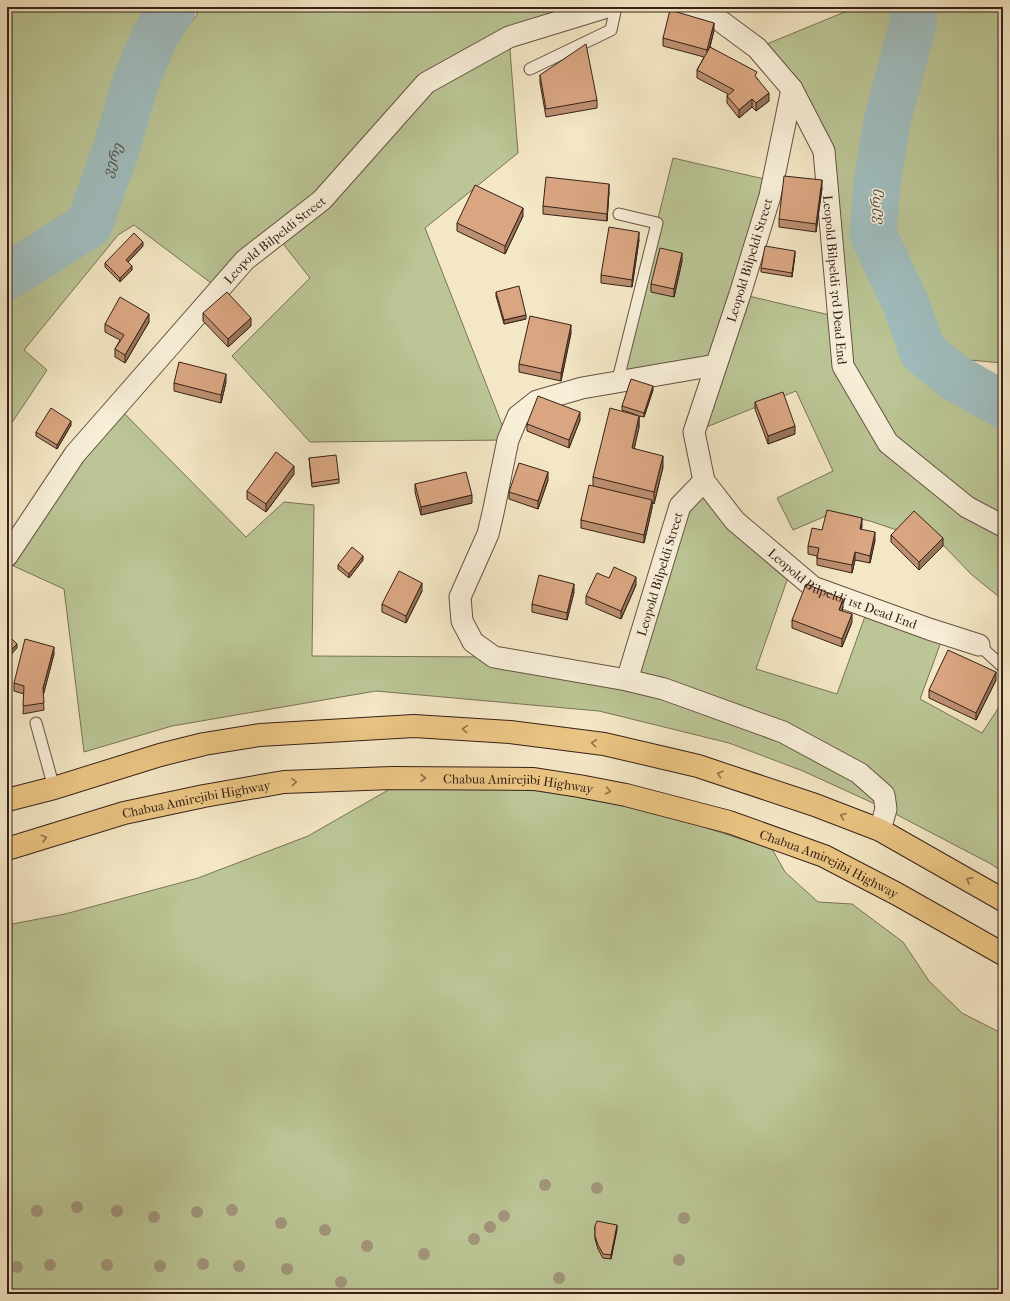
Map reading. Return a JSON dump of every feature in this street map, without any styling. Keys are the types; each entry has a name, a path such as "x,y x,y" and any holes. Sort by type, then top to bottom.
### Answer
{"main road":[{"path":"7,800 54,788 160,755 204,744 260,736 414,726 510,732 604,744 698,766 815,805 880,830 1003,900"},
{"name":"Chabua Amirejibi Highway","path":"7,849 124,813 204,796 284,782 392,778 534,779 626,795 729,822 824,856 897,894 1003,954"}],"street":[{"name":"Leopold Bilpeldi Street","path":"7,556 75,454 245,260 322,200 426,83 509,38 607,7"},
{"path":"689,7 716,17 757,48 792,89"},
{"name":"Leopold Bilpeldi Street","path":"627,680 680,506 704,481 694,432 740,294 770,196 792,89"},
{"name":"Leopold Bilpeldi 3rd Dead End","path":"792,89 824,151 842,366 888,443 967,507 1003,526"},
{"path":"716,365 582,388 537,401 518,416 508,440 488,534 460,597 462,621 473,642 494,657 627,680 664,689 784,732 859,773 884,795 886,809 880,830"},
{"name":"Leopold Bilpeldi 1st Dead End","path":"704,481 734,521 813,587 929,629 979,645"}],"lane":[{"path":"530,69 611,30 616,7"},
{"path":"617,382 657,223 619,214"},
{"name":"Leopold Bilpeldi 1st Dead End","path":"979,645 1003,667"},
{"path":"36,723 54,788"}],"green space":[{"path":"7,7 155,7 143,29 124,73 105,131 90,185 72,220 7,262"},
{"path":"198,7 607,7 509,37 518,153 425,228 508,440 310,442 232,356 310,278 277,236 219,289 134,225 118,235 24,350 47,370 7,430 7,294 67,255 103,224 142,102 162,55 197,15"},
{"path":"857,7 898,7 897,36 873,120 861,227 913,361 965,395 1003,398 1003,600 972,575 944,546 870,521 833,513 793,530 777,498 833,471 796,391 694,432 716,366 617,383 673,158 773,181 740,294 838,317 824,151 757,48"},
{"path":"936,7 1003,7 1003,363 958,359 926,324 905,278 888,220 894,153 923,69"},
{"path":"117,406 246,537 284,502 314,505 312,656 494,657 627,680 680,506 704,481 791,569 756,669 837,694 868,608 944,634 920,699 982,733 1003,701 1003,872 991,864 886,809 803,771 729,743 599,711 376,691 172,726 84,752 64,589 7,563"},
{"path":"505,787 571,793 666,815 772,849 785,872 818,902 852,904 903,942 929,981 962,1013 1003,1034 1003,1294 7,1294 7,925 65,914 198,878 308,836 390,789"}],"building":[{"path":"670,10 714,23 707,50 663,38"},
{"path":"586,44 597,100 546,109 540,75"},
{"path":"710,47 757,72 755,76 769,93 756,103 752,99 739,110 727,96 734,90 697,70"},
{"path":"784,176 822,180 816,224 779,219"},
{"path":"546,177 609,184 607,214 543,206"},
{"path":"475,185 523,208 505,246 457,223"},
{"path":"609,227 639,232 632,280 601,275"},
{"path":"134,233 143,242 126,260 132,266 120,278 105,263"},
{"path":"765,246 795,251 792,273 761,268"},
{"path":"660,248 682,253 674,289 651,284"},
{"path":"519,286 526,315 504,320 496,292"},
{"path":"227,292 251,318 228,339 203,313"},
{"path":"120,297 149,314 125,355 115,349 124,335 105,324"},
{"path":"530,316 571,325 561,373 519,364"},
{"path":"179,362 226,374 221,395 174,383"},
{"path":"631,379 653,386 644,413 622,406"},
{"path":"783,392 795,426 768,436 755,402"},
{"path":"538,396 580,412 569,440 527,424"},
{"path":"51,408 71,421 57,445 36,432"},
{"path":"610,408 639,416 632,448 663,456 654,492 593,477"},
{"path":"276,452 294,466 266,504 247,491"},
{"path":"336,455 339,479 312,483 309,458"},
{"path":"519,463 548,472 538,501 509,492"},
{"path":"466,472 472,495 421,507 415,484"},
{"path":"589,485 652,500 644,535 581,520"},
{"path":"827,510 862,518 860,529 875,532 870,556 855,552 852,565 817,558 819,548 808,546 812,528 822,530"},
{"path":"914,511 943,538 919,562 891,535"},
{"path":"352,547 363,556 349,574 338,565"},
{"path":"614,567 636,577 621,611 586,596 597,573 609,578"},
{"path":"399,571 422,583 406,616 382,604"},
{"path":"539,575 574,584 567,613 532,604"},
{"path":"806,584 843,599 839,610 852,614 842,639 792,620"},
{"path":"7,634 17,644 7,655"},
{"path":"25,639 54,647 43,688 44,703 23,706 24,686 14,683"},
{"path":"948,650 996,672 976,713 929,690"},
{"path":"597,1221 617,1225 611,1255 603,1254 598,1245 595,1236 595,1226"}],"waterway":[{"name":"ვერე","path":"7,277 89,225 117,146 136,81 155,36 173,7"},
{"name":"ვერე","path":"914,7 913,23 888,118 877,182 873,234 905,302 923,352 954,377 1003,405"}]}
